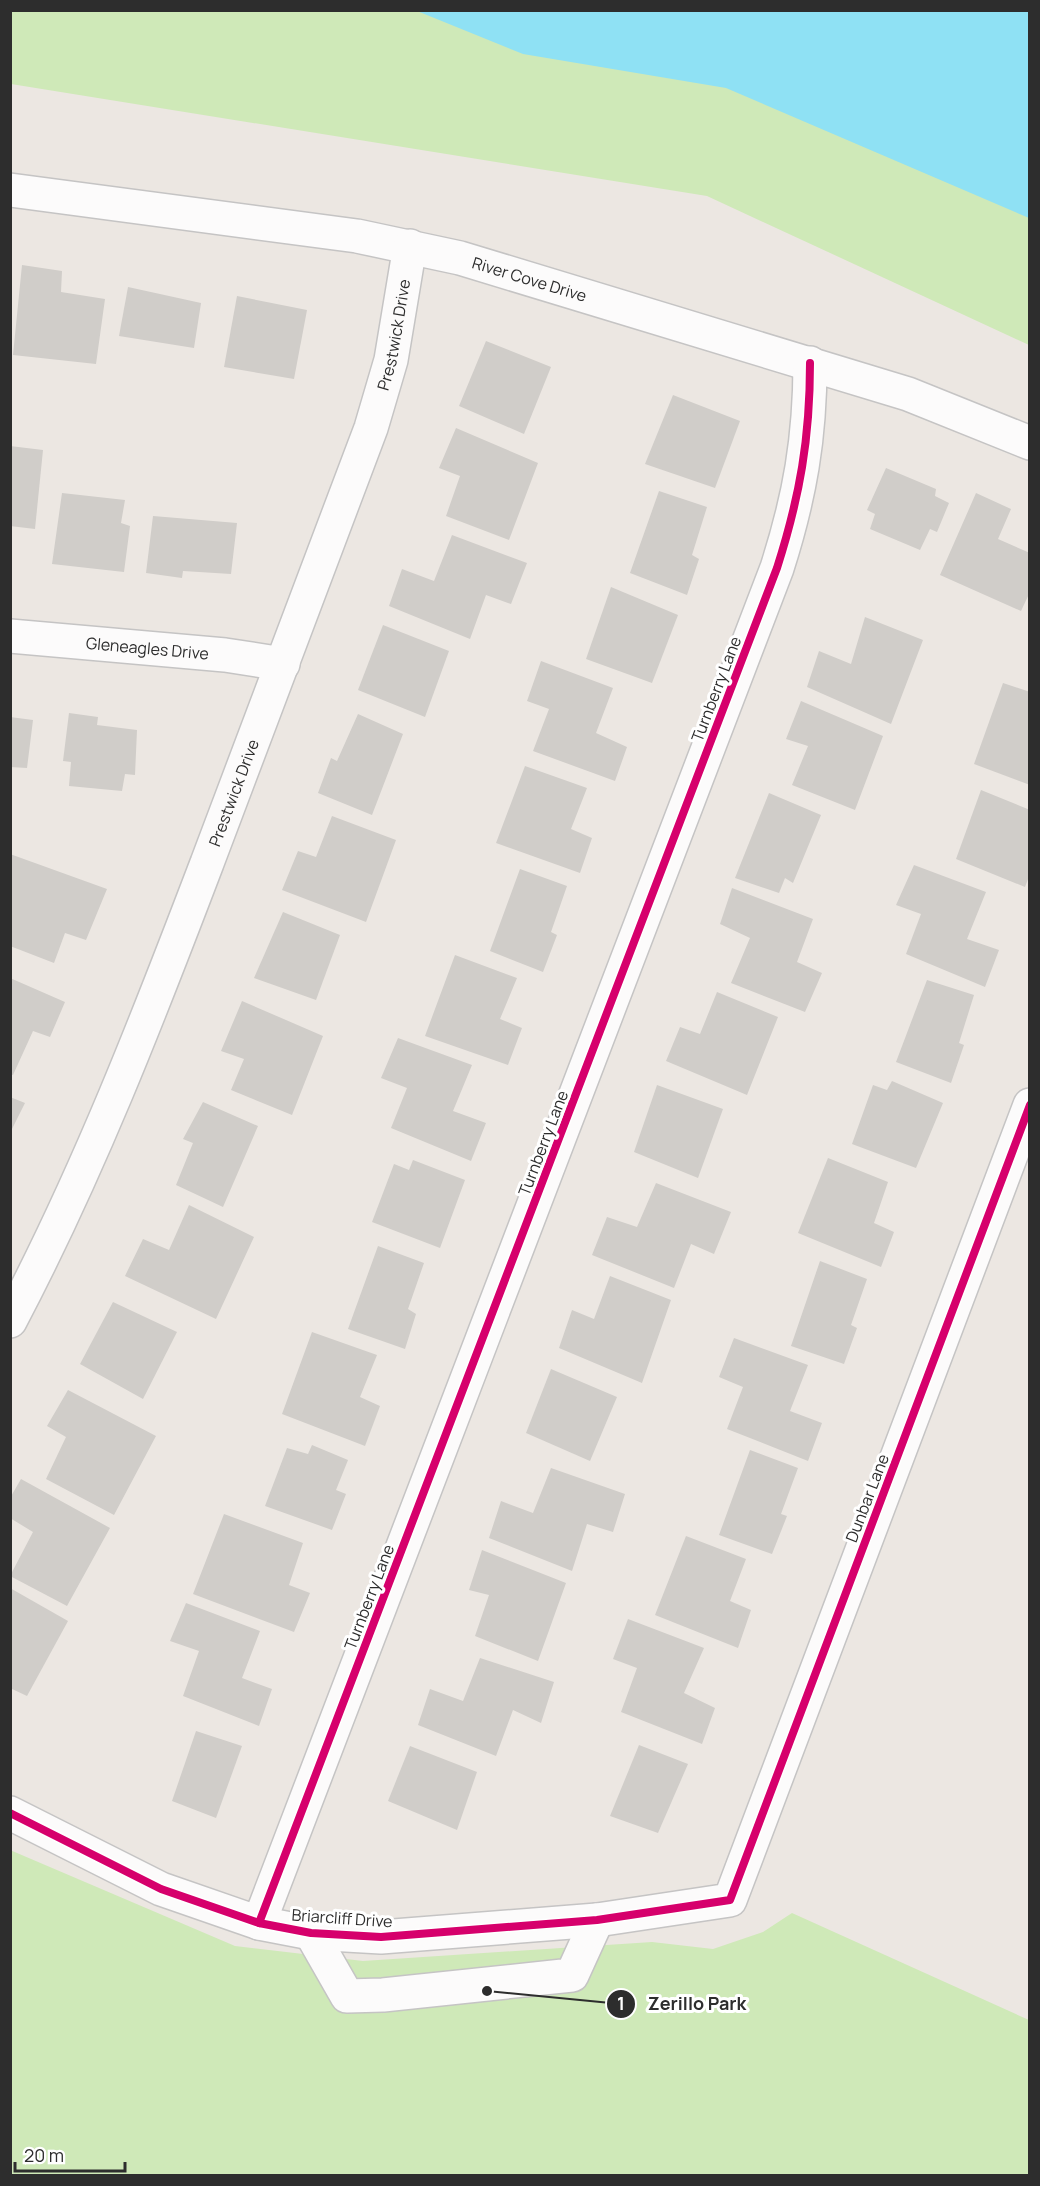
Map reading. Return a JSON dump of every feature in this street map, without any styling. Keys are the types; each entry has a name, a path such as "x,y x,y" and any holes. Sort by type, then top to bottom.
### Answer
{"street":[{"name":"River Cove Drive","path":"10,190 357,236 460,258 908,394 1029,443"},
{"name":"Prestwick Drive","path":"10,1321 36,1273 91,1155 144,1028 372,428 391,360 410,246"},
{"name":"Turnberry Lane","path":"259,1923 777,568 793,518 804,466 810,405 810,363"},
{"name":"Gleneagles Drive","path":"10,636 225,655 283,664"},
{"name":"Dunbar Lane","path":"730,1900 1029,1105"},
{"name":"Briarcliff Drive","path":"10,1813 161,1889 259,1923 311,1933 381,1937 597,1920 730,1900"},
{"path":"311,1933 347,1996 383,1995 572,1975 597,1920"}],"green space":[{"path":"10,11 1029,11 1029,345 707,196 11,84"},
{"path":"10,1850 235,1946 363,1961 652,1942 713,1949 763,1932 792,1913 1029,2020 1029,2175 11,2175"}],"water":[{"path":"417,11 1029,11 1029,218 726,88 523,54"}],"building":[{"path":"22,265 62,271 61,292 105,299 96,364 13,355"},
{"path":"128,287 201,303 194,348 119,336"},
{"path":"237,296 307,310 294,379 224,367"},
{"path":"486,341 551,367 524,434 459,406"},
{"path":"673,395 740,421 715,488 645,464"},
{"path":"456,428 538,463 509,540 446,516 460,476 439,468"},
{"path":"10,446 43,450 35,529 10,526"},
{"path":"886,468 936,489 935,496 949,503 937,532 930,529 920,550 870,529 875,514 867,510"},
{"path":"659,491 707,507 692,555 699,559 687,595 630,573"},
{"path":"62,493 125,500 121,523 130,526 124,572 52,564"},
{"path":"976,493 1011,509 998,539 1030,553 1030,592 1021,611 940,575"},
{"path":"153,516 237,523 231,574 183,571 182,578 146,573"},
{"path":"452,535 527,563 511,604 486,595 470,639 389,606 402,569 434,581"},
{"path":"611,587 678,615 652,683 586,659"},
{"path":"865,617 923,640 891,724 807,687 819,651 851,664"},
{"path":"383,625 449,651 425,717 358,690"},
{"path":"541,661 613,688 596,733 627,747 615,781 533,751 549,709 527,701"},
{"path":"1003,683 1030,692 1030,785 974,764"},
{"path":"801,701 883,736 855,810 792,785 808,746 786,739"},
{"path":"69,713 98,717 97,725 137,730 135,775 125,774 122,791 69,786 71,762 63,761"},
{"path":"358,714 403,734 372,815 318,793 331,758 337,761"},
{"path":"10,717 33,720 27,768 10,767"},
{"path":"525,766 587,788 571,829 592,838 580,873 496,843"},
{"path":"981,790 1030,810 1030,874 1025,887 956,859"},
{"path":"769,793 821,815 793,883 785,878 779,893 735,878"},
{"path":"332,816 396,840 366,922 282,890 298,851 316,857"},
{"path":"10,854 107,889 86,940 65,933 54,963 10,946"},
{"path":"914,865 986,892 967,939 999,950 985,987 906,954 921,914 896,905"},
{"path":"520,869 567,886 551,932 557,935 543,972 490,951"},
{"path":"732,888 813,919 797,962 822,973 805,1012 731,983 750,938 720,924"},
{"path":"283,912 340,935 316,1000 254,978"},
{"path":"455,955 517,978 500,1019 522,1028 508,1065 425,1036"},
{"path":"10,978 65,1002 50,1037 33,1031 13,1075 10,1074"},
{"path":"927,980 974,995 959,1043 964,1045 951,1083 896,1062"},
{"path":"717,992 778,1017 747,1095 666,1061 680,1027 700,1034"},
{"path":"242,1001 323,1036 292,1115 231,1090 244,1059 221,1051"},
{"path":"398,1038 472,1065 453,1111 486,1123 471,1161 391,1128 407,1088 381,1078"},
{"path":"892,1081 943,1103 916,1168 852,1144 873,1085 887,1090"},
{"path":"657,1085 723,1109 698,1178 634,1152"},
{"path":"10,1097 25,1103 10,1133"},
{"path":"203,1102 258,1126 223,1207 176,1185 193,1143 183,1139"},
{"path":"828,1158 888,1182 874,1223 894,1232 881,1267 798,1233"},
{"path":"413,1160 465,1180 440,1248 372,1222 394,1164 409,1170"},
{"path":"656,1183 731,1212 714,1254 691,1244 674,1288 592,1255 607,1217 637,1227"},
{"path":"189,1205 254,1237 216,1319 125,1276 143,1239 169,1250"},
{"path":"378,1246 424,1263 408,1309 416,1314 405,1349 348,1329"},
{"path":"820,1261 867,1279 851,1325 857,1328 844,1364 791,1346"},
{"path":"610,1276 671,1300 642,1383 559,1348 572,1310 594,1319"},
{"path":"113,1302 177,1332 143,1399 80,1364"},
{"path":"312,1332 377,1355 360,1397 380,1406 365,1446 282,1414"},
{"path":"734,1338 808,1365 790,1411 822,1423 808,1461 727,1429 743,1387 719,1377"},
{"path":"551,1369 617,1397 590,1461 526,1433"},
{"path":"68,1390 156,1436 114,1515 46,1479 66,1437 47,1426"},
{"path":"312,1445 348,1460 336,1490 346,1494 332,1530 265,1506 287,1448 308,1454"},
{"path":"750,1450 798,1468 781,1514 787,1516 772,1554 719,1535"},
{"path":"551,1468 625,1494 613,1532 587,1524 572,1571 489,1538 501,1501 533,1513"},
{"path":"21,1479 110,1528 67,1606 10,1576 33,1532 10,1518 10,1498"},
{"path":"224,1514 303,1543 289,1585 310,1593 294,1632 193,1594"},
{"path":"686,1536 746,1559 730,1601 751,1610 738,1648 655,1615"},
{"path":"482,1550 566,1583 538,1661 475,1636 489,1595 469,1590"},
{"path":"10,1588 68,1621 27,1696 10,1688"},
{"path":"186,1603 260,1631 242,1678 272,1689 259,1726 183,1696 199,1651 170,1641"},
{"path":"628,1619 704,1648 684,1693 715,1708 702,1744 621,1712 637,1668 613,1659"},
{"path":"480,1658 554,1682 541,1723 513,1710 496,1756 418,1725 430,1689 463,1701"},
{"path":"196,1731 242,1746 216,1818 172,1801"},
{"path":"639,1745 688,1764 658,1833 610,1816"},
{"path":"410,1746 477,1772 457,1830 388,1801"}],"cycle path":[{"path":"259,1923 777,568 792,516 802,467 808,417 810,363"},
{"path":"10,1813 161,1889 259,1923 311,1933 381,1937 597,1920 730,1900 1030,1105"}],"place":[{"name":"Zerillo Park","path":"487,1991"}]}
